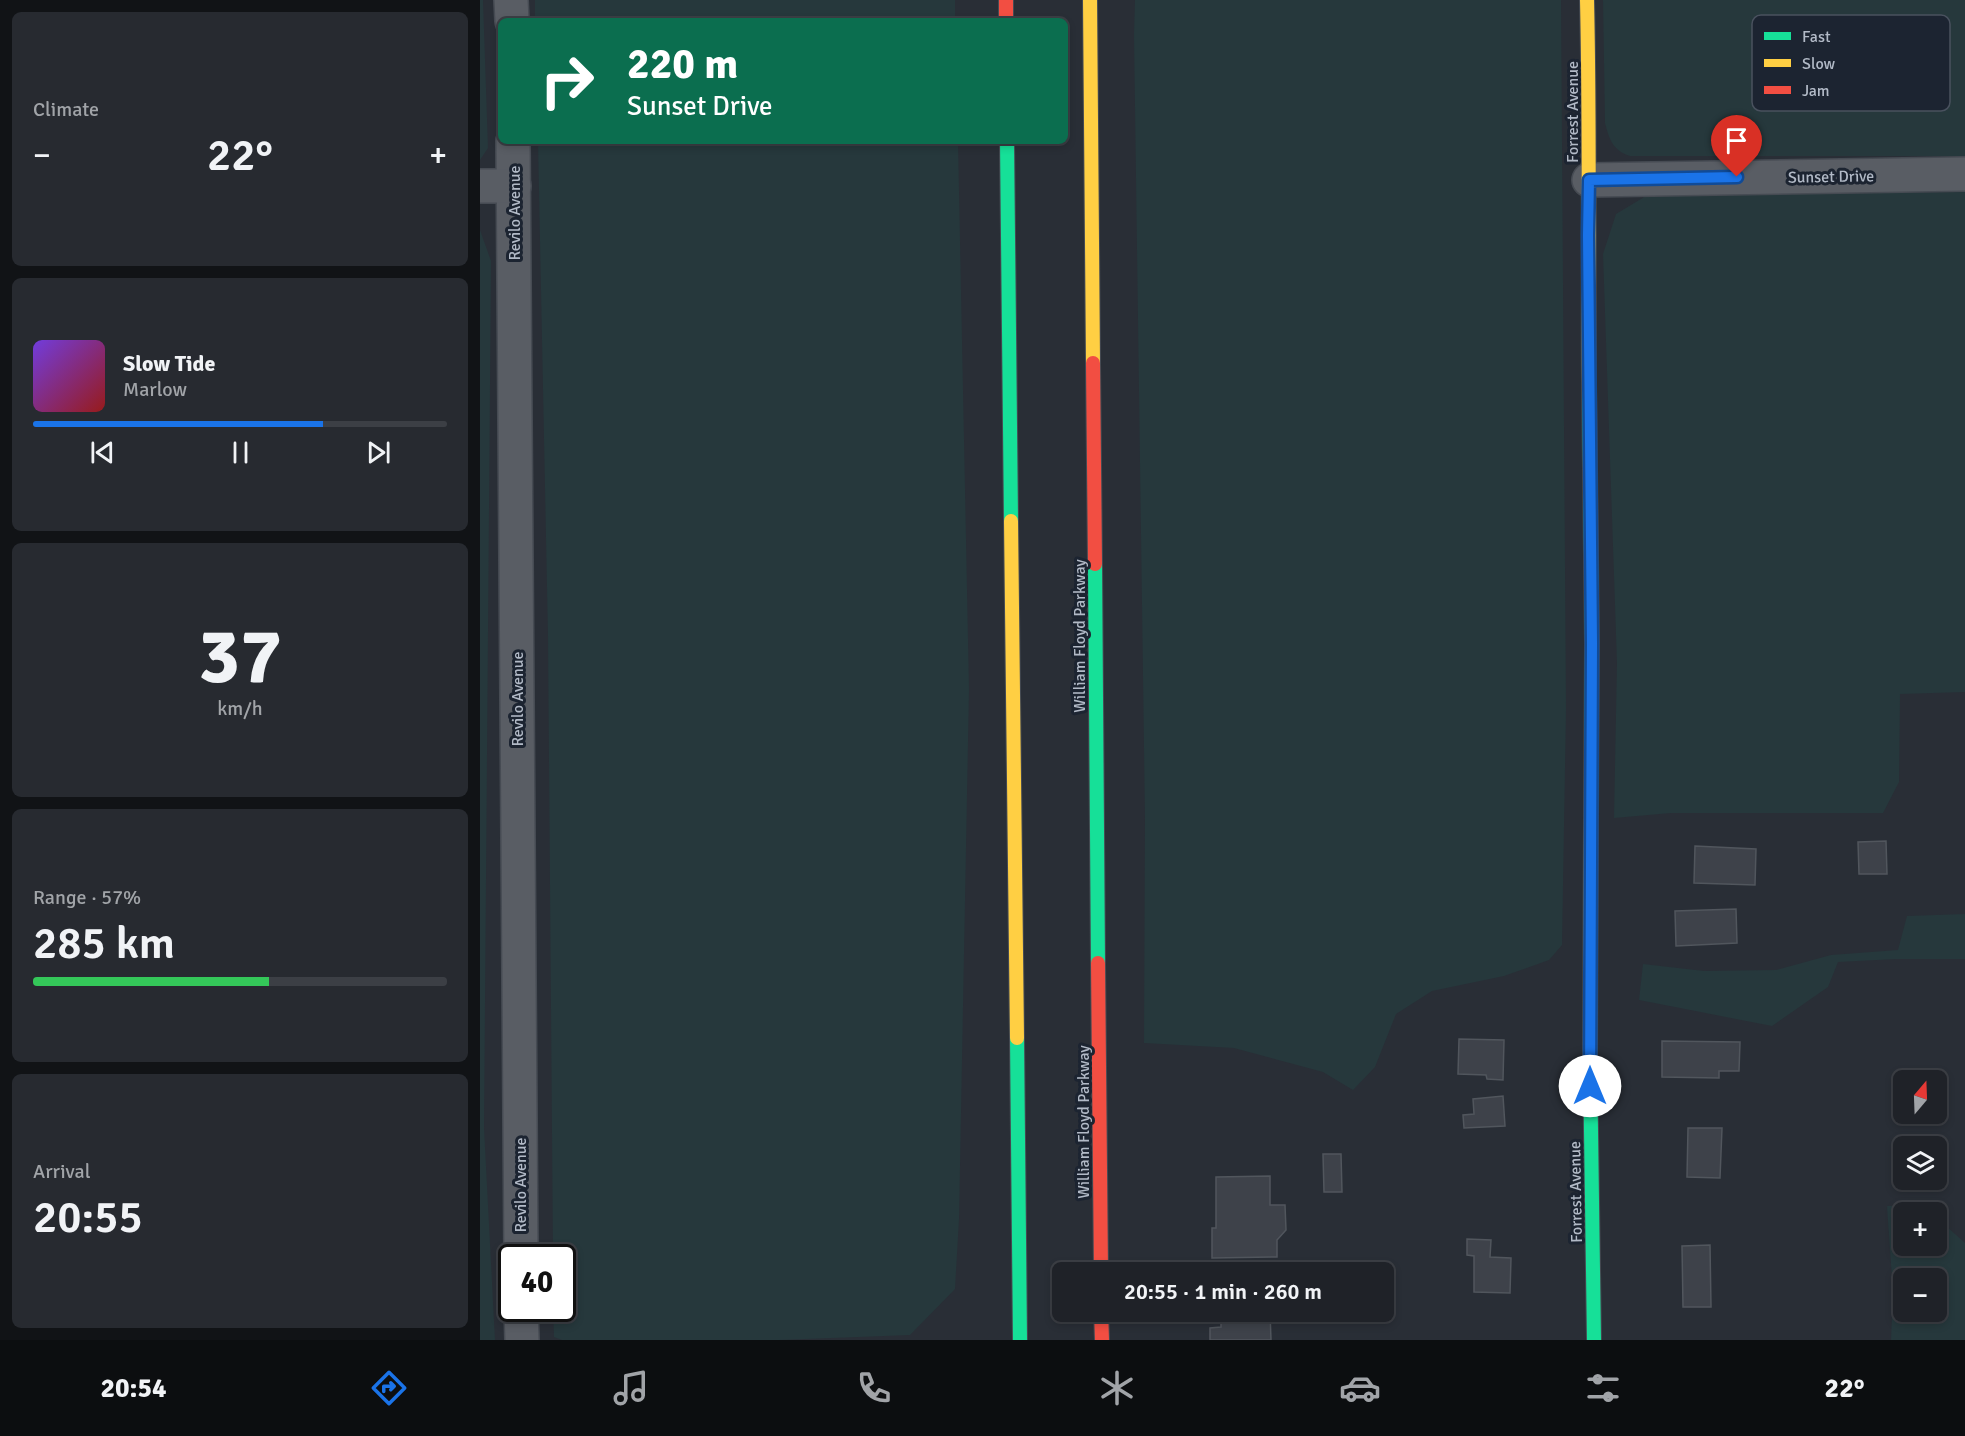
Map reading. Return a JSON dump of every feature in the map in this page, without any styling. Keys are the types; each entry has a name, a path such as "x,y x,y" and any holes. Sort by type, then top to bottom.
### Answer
{"main road":[{"path":"1006,0 1006,18"},
{"name":"William Floyd Parkway","path":"1090,0 1101,1262"},
{"name":"Forrest Avenue","path":"1587,0 1590,140 1588,247 1592,643 1590,1086 1594,1340"},
{"path":"1007,144 1020,1340"},
{"path":"1101,1322 1102,1340"}],"street":[{"path":"511,0 512,18"},
{"name":"Revilo Avenue","path":"513,144 521,1244"},
{"name":"Sunset Drive","path":"1589,180 1965,174"},
{"path":"480,186 514,186"},
{"path":"521,1322 522,1340"}],"shaded area":[{"path":"480,0 483,0 488,148 480,160"},
{"path":"535,0 955,0 955,18 535,18"},
{"path":"1135,0 1561,0 1566,709 1562,945 1549,960 1504,976 1432,991 1396,1014 1375,1067 1353,1090 1323,1072 1234,1048 1144,1043 1145,818"},
{"path":"1603,0 1965,0 1965,156 1630,156 1616,148 1605,123"},
{"path":"538,144 958,144 969,689 959,1219 955,1289 910,1335 779,1340 562,1340 554,1337 553,1322 576,1322 576,1244 553,1244 548,636"},
{"path":"1965,192 1965,692 1900,694 1899,782 1883,813 1671,813 1614,818 1617,663 1603,254 1616,214 1646,196"},
{"path":"480,230 491,261 484,1128 495,1340 480,1340"},
{"path":"1965,914 1965,959 1838,962 1828,987 1772,1026 1639,1000 1643,964 1704,971 1776,970 1831,955 1898,950 1907,916"},
{"path":"1887,1206 1893,1206 1893,1256 1947,1256 1947,1227 1965,1243 1965,1340 1891,1340 1893,1292"}],"building":[{"path":"1886,841 1887,874 1859,874 1858,842"},
{"path":"1695,846 1756,849 1755,885 1694,883"},
{"path":"1736,909 1737,943 1676,946 1675,911"},
{"path":"1459,1039 1504,1040 1503,1080 1487,1079 1486,1075 1458,1074"},
{"path":"1662,1041 1740,1042 1739,1071 1719,1071 1719,1078 1662,1077"},
{"path":"1503,1096 1505,1126 1464,1128 1463,1115 1474,1114 1473,1099"},
{"path":"1688,1128 1722,1128 1720,1178 1687,1177"},
{"path":"1323,1154 1341,1154 1342,1192 1324,1192"},
{"path":"1270,1176 1270,1205 1285,1205 1286,1230 1277,1240 1277,1257 1212,1258 1212,1228 1216,1228 1216,1177"},
{"path":"1467,1239 1491,1240 1490,1257 1511,1258 1510,1293 1474,1292 1474,1256 1467,1255"},
{"path":"1710,1245 1711,1307 1683,1307 1682,1246"},
{"path":"1221,1322 1270,1322 1271,1340 1210,1340 1210,1328 1221,1327"}],"traffic: fast":[{"path":"1007,144 1011,521"},
{"path":"1589,382 1591,816"},
{"path":"1095,564 1098,963"},
{"path":"1017,1038 1020,1340"},
{"path":"1590,1061 1594,1340"}],"traffic: slow":[{"path":"1090,0 1093,363"},
{"path":"1587,0 1589,382"},
{"path":"1011,521 1017,1038"},
{"path":"1590,1061 1591,816"}],"traffic: jam":[{"path":"1006,0 1006,18"},
{"path":"1093,363 1095,564"},
{"path":"1098,963 1101,1262"},
{"path":"1101,1322 1102,1340"}],"route":[{"path":"1590,1086 1592,643 1589,180 1737,177"}]}
